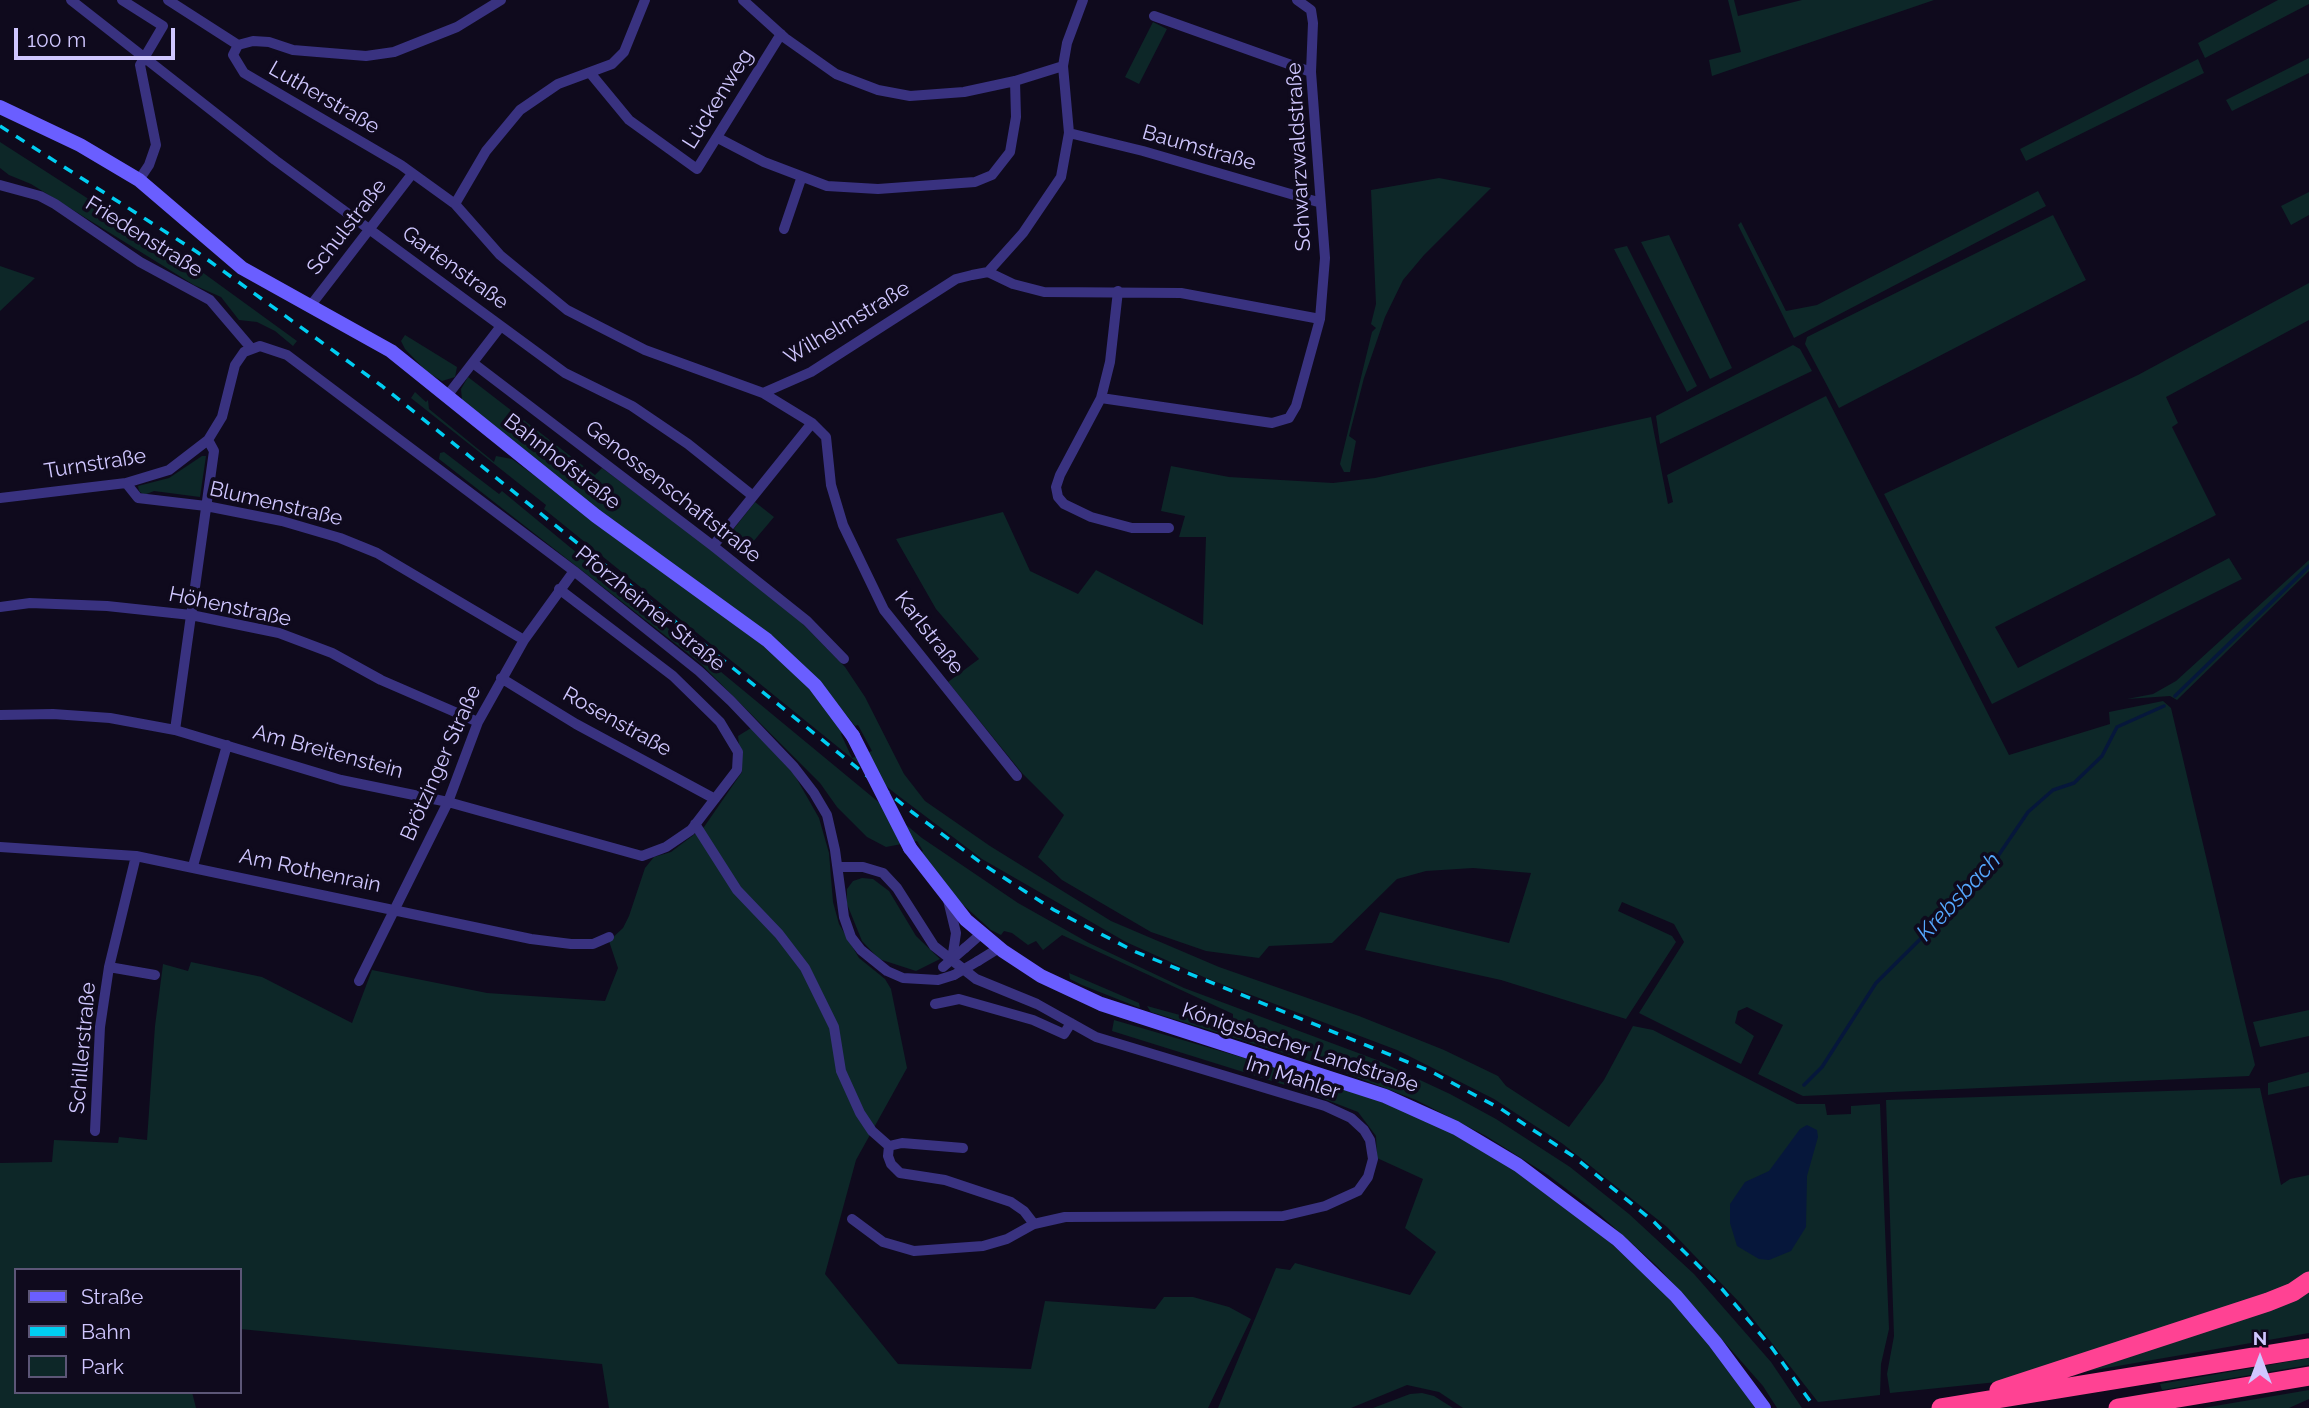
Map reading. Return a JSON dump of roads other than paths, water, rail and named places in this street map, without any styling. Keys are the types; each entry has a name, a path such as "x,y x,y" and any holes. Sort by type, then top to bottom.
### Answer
{"highway":[{"path":"1950,1407 2281,1297 2309,1281"},
{"path":"1950,1407 2309,1348"},
{"path":"2118,1408 2309,1376"}],"main road":[{"name":"Bahnhofstraße","path":"0,107 80,145 139,180 242,268 391,351 596,516 782,652 831,704 853,736 910,848 948,900 981,933"},
{"name":"Königsbacher Landstraße","path":"981,933 1041,976 1101,1004 1385,1096 1429,1115 1498,1152 1579,1208 1638,1259 1715,1342 1764,1408"}],"street":[{"name":"Gartenstraße","path":"71,0 142,58 565,373 632,406 688,443 753,496"},
{"path":"122,0 163,26 140,65 156,145 149,165 139,180"},
{"path":"168,0 238,45 253,41 315,52 382,55 457,27 502,0"},
{"path":"455,204 486,151 520,110 558,84 612,64 624,52 645,0"},
{"path":"743,0 781,34 836,74 878,90 910,96 964,92 1015,81 1063,66"},
{"path":"1083,0 1073,25 1063,66 1069,133 1061,177 1023,233 988,272 1013,284 1044,292 1181,293 1320,318"},
{"name":"Schwarzwaldstraße","path":"1101,398 1272,423 1289,418 1303,387 1320,318 1325,258 1318,202 1311,72 1311,10 1297,0"},
{"path":"1154,16 1311,72"},
{"name":"Lückenweg","path":"591,74 629,120 697,169 781,34"},
{"name":"Lutherstraße","path":"238,45 233,55 236,65 244,73 412,174"},
{"path":"718,138 801,179 827,186 878,189 975,182 992,175 1010,152 1016,117 1015,81"},
{"name":"Baumstraße","path":"1069,133 1143,150 1318,202"},
{"path":"412,174 455,204 500,255 567,310 645,351 763,393 812,423 713,546"},
{"name":"Schulstraße","path":"311,305 412,174"},
{"path":"784,229 801,179"},
{"name":"Friedenstraße","path":"0,185 40,196 55,204 141,262 210,300 251,348"},
{"name":"Wilhelmstraße","path":"763,393 811,372 956,279 988,272"},
{"path":"1118,291 1110,362 1101,398 1060,475 1056,487 1058,497 1064,504 1091,517 1132,528 1169,528"},
{"path":"447,396 501,326"},
{"name":"Turnstraße","path":"0,498 126,483 169,470 208,440 222,416 235,365 251,348"},
{"name":"Pforzheimer Straße","path":"251,348 271,348 287,355 574,571 699,671 794,767 827,815 838,866 844,917 852,937 873,961 903,978 938,980 954,975 999,948"},
{"name":"Genossenschaftstraße","path":"473,363 713,546 807,621 844,659"},
{"name":"Karlstraße","path":"812,423 826,437 831,485 843,525 884,610 984,739 1017,776"},
{"path":"175,730 214,452 208,440"},
{"name":"Blumenstraße","path":"126,483 138,498 206,506 282,521 377,553 524,640"},
{"name":"Brötzinger Straße","path":"359,981 448,802 478,722 501,678 524,640 574,571"},
{"path":"559,589 636,645 720,722 738,752 737,770 695,824 737,890 779,934 805,968 834,1027 841,1070 860,1113 872,1131 889,1146 891,1164 900,1173 944,1180 1017,1206 1034,1224"},
{"name":"Höhenstraße","path":"0,607 30,603 107,606 191,615 279,633 332,653 381,680 478,722"},
{"name":"Rosenstraße","path":"501,678 576,723 715,799"},
{"name":"Am Breitenstein","path":"0,715 53,714 110,718 175,730 341,780 448,802 642,856 666,847 695,824"},
{"path":"193,866 227,745"},
{"name":"Am Rothenrain","path":"0,847 136,856 393,908 490,931 571,944 593,944 609,937"},
{"name":"Schillerstraße","path":"95,1131 100,1027 109,967 136,856"},
{"name":"Im Mahler","path":"838,866 863,866 883,873 897,888 929,940 953,964 976,979 1037,1004 1071,1023 1122,1045 1325,1106 1351,1118 1364,1130 1370,1140 1373,1159 1368,1177 1358,1191 1325,1206 1283,1216 1084,1216 1034,1224 1007,1239 984,1246 914,1251 883,1242 852,1219"},
{"path":"948,900 960,945"},
{"path":"920,979 947,963 960,945 981,933"},
{"name":"Schillerstraße","path":"109,967 155,975"},
{"name":"Im Mahler","path":"935,1004 959,999 1033,1020 1064,1034 1071,1023"},
{"path":"889,1146 902,1143 963,1148"}],"water":[{"path":"1807,1125 1817,1130 1818,1137 1807,1176 1806,1227 1791,1251 1769,1260 1759,1259 1737,1246 1730,1223 1730,1204 1745,1182 1769,1171 1800,1129"}],"waterway":[{"path":"2175,696 2309,566"},
{"name":"Krebsbach","path":"1804,1085 1822,1067 1876,983 1985,875 2028,812 2053,790 2074,783 2102,756 2117,727 2164,706"}],"railway":[{"path":"0,126 197,252 382,386 912,812 984,865 1054,910 1136,952 1430,1071 1501,1109 1573,1156 1653,1221 1722,1289 1772,1348 1815,1408"}]}
